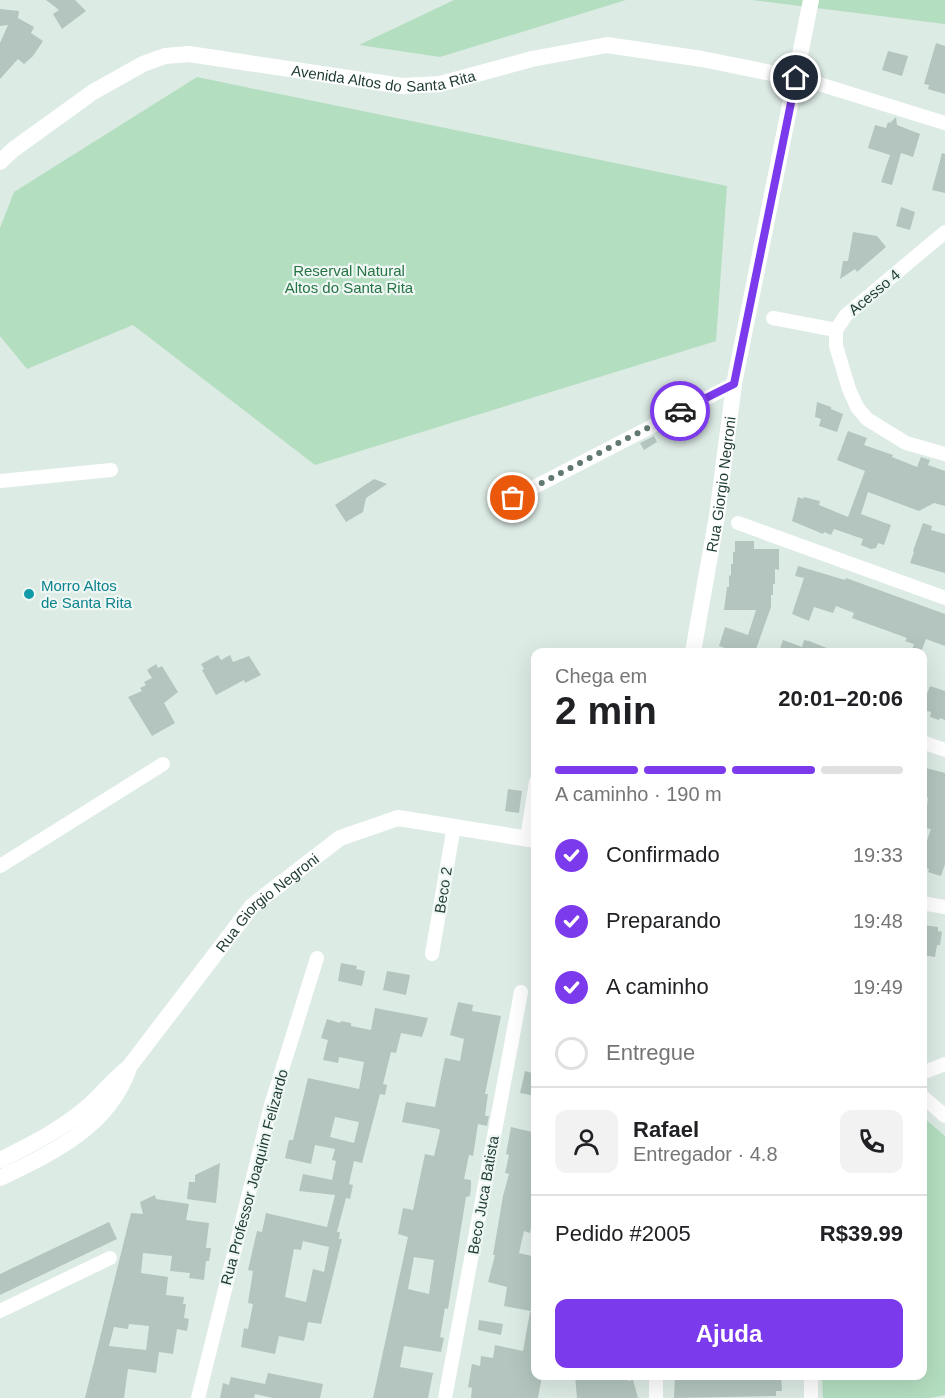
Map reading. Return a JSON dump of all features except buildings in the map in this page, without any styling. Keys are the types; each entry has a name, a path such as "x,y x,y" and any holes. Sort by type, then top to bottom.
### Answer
{"street":[{"name":"Rua Giorgio Negroni","path":"694,648 717,516 734,384 811,0"},
{"name":"Avenida Altos do Santa Rita","path":"0,162 14,149 93,92 142,64 165,56 189,54 402,86 440,84 532,59 607,45 702,59 796,78"},
{"path":"819,84 945,123"},
{"name":"Acesso 4","path":"836,330 846,315 945,232"},
{"path":"773,318 836,330 836,346 856,407 867,418 906,443 945,454"},
{"path":"513,498 734,384"},
{"path":"0,481 111,470"},
{"path":"738,524 945,598"},
{"path":"927,744 945,750"},
{"path":"0,867 163,764"},
{"name":"Rua Giorgio Negroni","path":"0,1160 51,1134 87,1107 113,1079 129,1067 252,906 340,838 398,818 531,839"},
{"name":"Beco 2","path":"432,954 454,826"},
{"path":"927,904 945,907"},
{"name":"Rua Professor Joaquim Felizardo","path":"198,1398 271,1105 317,958"},
{"name":"Beco Juca Batista","path":"445,1398 520,992"},
{"path":"927,1071 945,1064"},
{"name":"Rua Giorgio Negroni","path":"0,1178 57,1150 101,1116 123,1086 129,1067"},
{"path":"927,1100 945,1116"},
{"path":"0,1311 110,1258"},
{"path":"656,1380 656,1398"},
{"path":"810,1380 811,1398"}],"green space":[{"path":"454,0 626,0 440,57 359,45"},
{"path":"752,0 945,0 945,24"},
{"name":"Reserval Natural Altos do Santa Rita","path":"197,77 727,186 716,341 315,465 133,325 27,369 0,336 0,228 14,192"},
{"path":"927,1120 945,1136 945,1395 930,1398 823,1398 822,1380 927,1380"}],"way so far":[{"path":"513,498 680,411"}],"place":[{"name":"Morro Altos de Santa Rita","path":"29,594"}],"route":[{"path":"680,411 734,384 796,78"}]}
